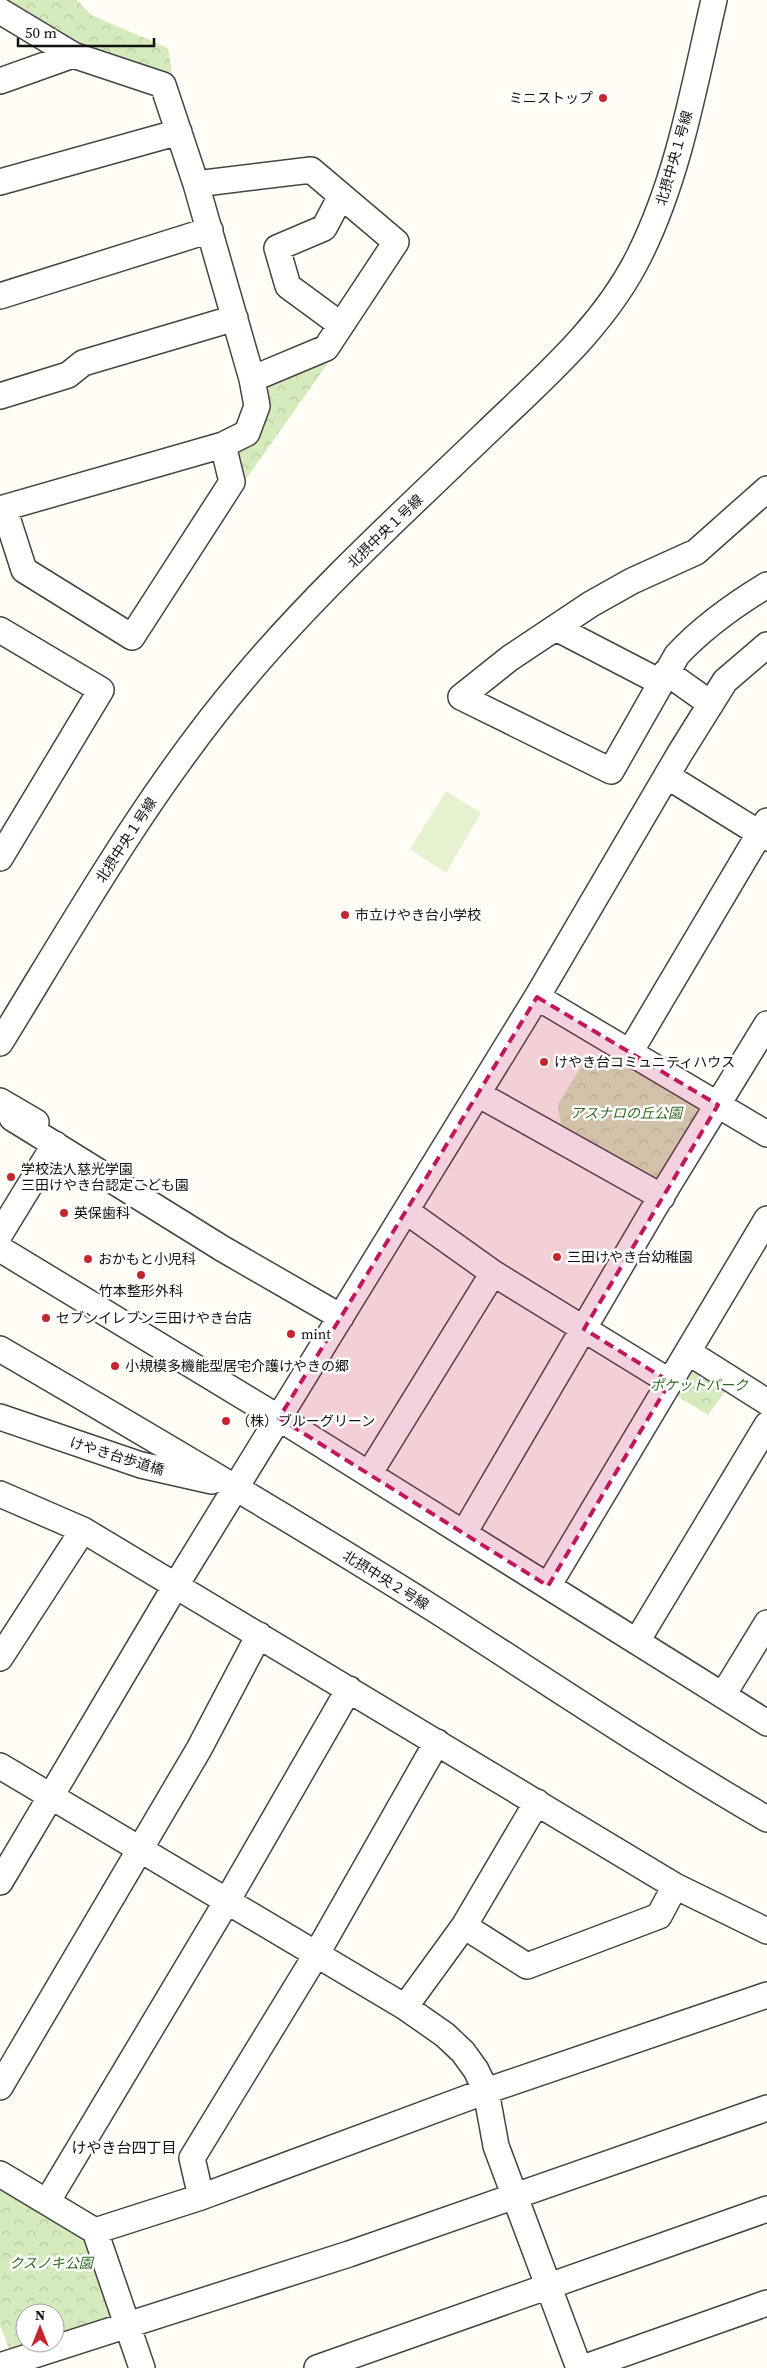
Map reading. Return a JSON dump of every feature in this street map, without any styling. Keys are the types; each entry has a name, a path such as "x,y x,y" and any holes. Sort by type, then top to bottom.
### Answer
{"street":[{"name":"北摂中央１号線","path":"0,1043 120,848 191,743 244,677 311,601 572,350 614,299 640,255 666,193 685,127 714,0"},
{"path":"0,11 73,55 163,85 210,230 252,379 257,406 247,433 223,445 2,508 24,570 132,637 232,482 223,445"},
{"path":"0,81 73,55"},
{"path":"0,182 179,132"},
{"path":"196,184 311,170 396,242 326,348 252,379"},
{"path":"341,196 324,228 277,248 288,286 341,325"},
{"path":"0,296 210,230"},
{"path":"0,396 68,375 83,363 235,318"},
{"path":"767,489 696,552 632,581 510,658 461,697 611,771 677,655 691,640 736,603 767,585"},
{"path":"556,628 663,677 711,704"},
{"path":"0,858 101,690 3,640"},
{"path":"0,1882 176,1585 537,997 725,681 767,645"},
{"path":"630,1052 765,831 667,776"},
{"path":"537,997 767,1134"},
{"path":"464,1533 662,1197 767,1024"},
{"path":"478,1094 662,1197"},
{"path":"0,1101 36,1122 34,1126 14,1114 12,1118 223,1249 341,1317"},
{"path":"0,1234 55,1144"},
{"path":"406,1211 494,1273 670,1382"},
{"path":"548,1586 767,1219"},
{"path":"0,1249 370,1474 767,1723"},
{"path":"370,1474 494,1273"},
{"name":"北摂中央２号線","path":"0,1349 237,1487 434,1609 682,1770 767,1819"},
{"path":"688,1352 767,1402"},
{"name":"けやき台歩道橋","path":"0,1417 141,1465 237,1487"},
{"path":"637,1641 767,1425"},
{"path":"0,1494 83,1530 675,1886 766,1934"},
{"path":"0,1658 83,1530"},
{"path":"723,1695 767,1624"},
{"path":"0,2087 199,1749 260,1635"},
{"path":"47,2202 227,1901 349,1689"},
{"path":"201,2197 192,2158 316,1955 436,1742"},
{"path":"0,1766 405,2007 445,2035 463,2052 476,2070 486,2091 496,2146 579,2368"},
{"path":"405,2007 464,1926 537,1802"},
{"path":"464,1926 527,1966 659,1916 675,1886"},
{"path":"95,2230 201,2197 486,2091 767,1995"},
{"path":"0,2366 349,2254 767,2108"},
{"path":"0,2174 95,2230 142,2368"},
{"path":"317,2368 767,2209"},
{"path":"583,2368 767,2303"}],"highlighted area":[{"path":"537,997 718,1105 584,1329 670,1382 548,1586 279,1418"}],"green space":[{"path":"0,0 77,0 91,15 168,48 173,80 74,43"},
{"path":"327,353 328,363 244,482 228,450 257,382"},
{"path":"446,791 481,813 446,873 410,849"},
{"name":"アスナロの丘公園","path":"630,1052 718,1105 662,1197 563,1139 558,1104 585,1061"},
{"name":"ポケットパーク","path":"682,1362 733,1381 708,1415 666,1389"},
{"name":"クスノキ公園","path":"0,2174 95,2231 127,2325 65,2345 65,2303 15,2303 15,2353 39,2353 14,2361 0,2325"}],"place":[{"name":"ミニストップ","path":"603,98"},
{"name":"市立けやき台小学校","path":"345,915"},
{"name":"けやき台コミュニティハウス","path":"544,1062"},
{"name":"学校法人慈光学園 三田けやき台認定こども園","path":"11,1177"},
{"name":"英保歯科","path":"64,1213"},
{"name":"三田けやき台幼稚園","path":"557,1257"},
{"name":"おかもと小児科","path":"88,1259"},
{"name":"竹本整形外科","path":"141,1275"},
{"name":"セブンイレブン三田けやき台店","path":"46,1318"},
{"name":"mint","path":"291,1334"},
{"name":"小規模多機能型居宅介護けやきの郷","path":"115,1366"},
{"name":"（株）ブルーグリーン","path":"226,1421"}],"district":[{"name":"けやき台四丁目","path":"124,2148"}]}
